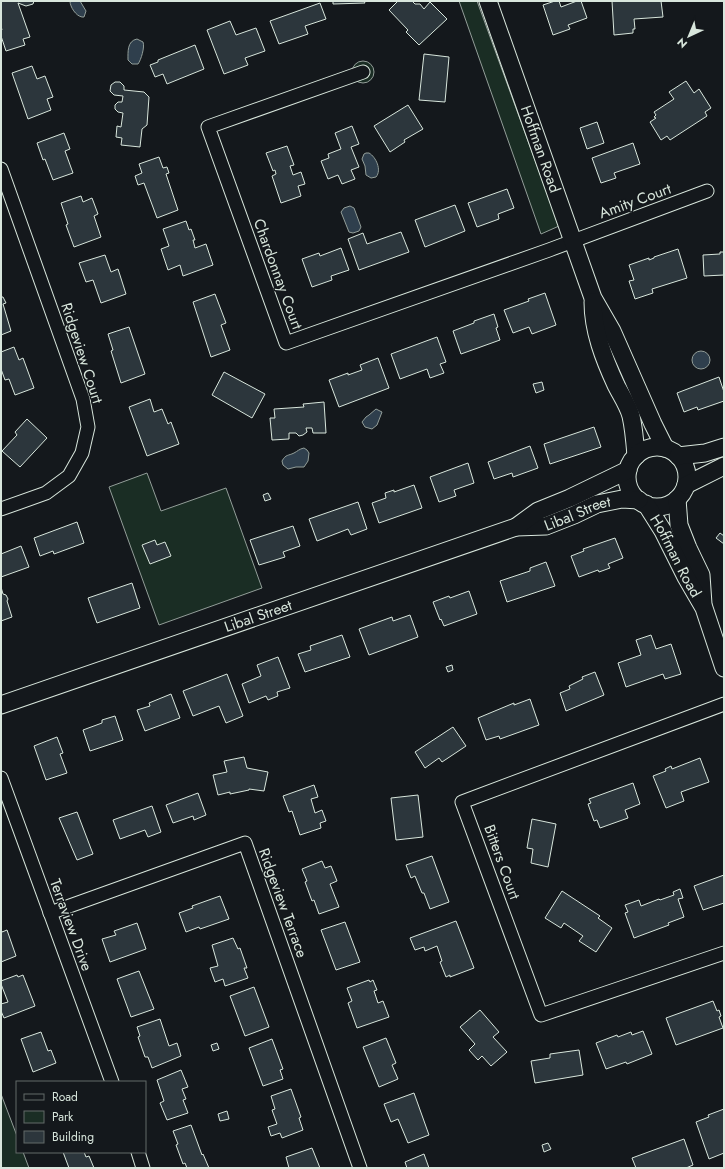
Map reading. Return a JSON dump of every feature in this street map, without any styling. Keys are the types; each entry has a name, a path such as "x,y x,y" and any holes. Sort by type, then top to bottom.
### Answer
{"street":[{"name":"Hoffman Road","path":"488,1 594,298 612,331 653,424 671,452"},
{"name":"Chardonnay Court","path":"362,72 208,127 286,343 573,241"},
{"name":"Ridgeview Court","path":"1,169 83,399 88,427 82,453 69,476 46,493 1,508"},
{"name":"Amity Court","path":"573,241 707,191"},
{"name":"Hoffman Road","path":"594,298 593,317 597,334 616,386 630,415 634,430 632,463"},
{"path":"724,447 705,453 671,452 657,447 649,448 642,451 632,463 628,478 629,486 633,494 642,502 654,506 662,506 670,504 682,492 724,466"},
{"path":"671,452 683,462 686,469 682,492"},
{"name":"Libal Street","path":"1,705 516,527 538,511 570,498 632,463"},
{"name":"Hoffman Road","path":"682,492 679,525 701,575 704,608"},
{"name":"Libal Street","path":"516,527 546,526 597,504 622,499 642,502"},
{"name":"Hoffman Road","path":"642,502 664,531 686,577 704,608 724,668"},
{"name":"Bitters Court","path":"724,704 462,802 541,1015 724,953"},
{"name":"Terraview Drive","path":"1,778 112,1081"},
{"name":"Ridgeview Terrace","path":"50,913 244,843 360,1168"},
{"path":"138,1153 143,1168"}],"green space":[{"path":"459,1 477,1 559,226 541,234"},
{"path":"363,61 371,64 374,72 371,80 363,83 355,80 352,72 355,64"},
{"path":"147,473 161,511 226,488 262,588 159,625 109,487"},
{"path":"1,1094 16,1133 16,1153 23,1153 29,1168 1,1168"}],"water":[{"path":"70,1 80,1 86,11 84,17 80,16 74,11"},
{"path":"137,39 143,42 143,50 138,64 132,64 128,60 129,47 131,42"},
{"path":"366,153 372,155 376,161 378,174 376,177 371,178 366,175 365,166 362,159"},
{"path":"350,206 354,208 361,227 359,231 353,233 349,232 341,212 344,208"},
{"path":"701,351 707,354 710,360 707,366 701,369 695,366 692,360 695,354"},
{"path":"376,409 382,412 377,425 372,429 365,427 362,422"},
{"path":"304,448 309,453 308,461 304,467 288,469 283,465 282,461 286,456"}],"building":[{"path":"1,1 34,1 33,4 26,6 18,3 30,37 23,39 25,45 6,51 1,36"},
{"path":"333,1 364,1 365,3 333,4"},
{"path":"398,1 412,1 415,4 420,4 424,9 430,2 447,19 419,45 406,32 408,30 389,10"},
{"path":"559,1 561,7 581,1 587,18 568,25 570,29 553,35 543,5"},
{"path":"612,1 661,1 663,17 634,19 635,29 633,29 633,33 614,35"},
{"path":"320,3 326,19 305,26 308,34 279,44 270,21"},
{"path":"230,21 236,35 256,28 265,51 245,58 248,65 224,74 207,30"},
{"path":"195,45 204,69 167,84 163,74 155,77 150,65 158,62 158,60"},
{"path":"424,54 449,57 445,102 419,100"},
{"path":"32,66 37,79 45,76 53,97 47,99 51,110 28,119 12,73"},
{"path":"686,81 694,93 699,89 711,108 705,112 707,116 670,140 667,136 661,140 650,122 656,118 654,117 656,115 654,112 674,99 669,92"},
{"path":"115,82 120,82 124,86 124,90 144,92 149,97 147,125 142,129 140,147 121,145 122,138 116,137 117,126 121,127 123,113 118,112 115,109 115,105 118,102 122,102 123,96 114,95 110,91 111,85"},
{"path":"408,105 423,129 404,140 405,142 390,152 374,126"},
{"path":"597,122 604,143 587,149 580,128"},
{"path":"352,126 359,144 351,147 359,167 351,170 355,179 342,184 338,175 328,179 321,161 329,158 328,154 341,149 335,133"},
{"path":"64,133 70,149 65,151 73,173 53,180 45,159 43,160 37,143"},
{"path":"633,143 640,164 614,173 616,178 601,183 592,158"},
{"path":"287,146 294,165 290,166 293,175 301,172 305,184 298,186 301,196 281,203 272,176 276,174 275,170 273,171 266,153"},
{"path":"159,157 163,168 167,167 169,173 166,174 178,210 157,218 144,183 138,185 135,176 142,173 139,164"},
{"path":"507,189 514,208 498,214 499,219 477,227 468,203"},
{"path":"81,196 83,202 92,198 98,214 94,216 101,237 74,247 66,225 68,224 61,203"},
{"path":"455,205 465,231 425,247 415,220"},
{"path":"186,221 195,240 193,240 195,248 206,244 213,265 183,276 180,265 168,270 161,249 169,246 163,229"},
{"path":"401,232 409,252 359,270 348,239 363,233 367,244"},
{"path":"341,248 349,270 331,276 332,280 312,287 302,259 319,253 320,256"},
{"path":"678,249 687,278 652,289 653,293 635,299 629,281 634,280 629,265 649,258 649,260"},
{"path":"720,252 724,252 724,275 704,276 703,255 720,254"},
{"path":"105,255 111,272 118,269 126,294 101,303 93,280 86,282 79,263"},
{"path":"545,293 556,325 532,334 529,327 513,333 504,310 529,301 528,299"},
{"path":"215,294 226,323 221,325 230,350 211,357 193,302"},
{"path":"1,297 3,297 6,303 3,304 11,331 1,335"},
{"path":"494,314 500,340 461,354 453,331"},
{"path":"129,327 145,374 121,383 111,351 113,350 108,334"},
{"path":"437,337 446,362 440,364 444,373 430,378 427,369 400,379 391,354"},
{"path":"14,347 19,360 23,358 34,388 15,395 9,379 5,380 1,369 1,352"},
{"path":"378,358 389,388 339,407 329,380 362,370 360,365"},
{"path":"224,372 265,394 252,418 212,395"},
{"path":"719,377 724,392 724,401 698,410 697,407 684,412 677,393"},
{"path":"542,382 544,390 536,393 533,384"},
{"path":"150,399 154,412 162,409 168,424 171,422 179,444 147,456 129,407"},
{"path":"324,402 326,433 313,433 312,428 306,428 307,432 303,435 299,436 296,433 289,433 289,439 272,440 270,418 275,418 274,409 304,407 303,404"},
{"path":"27,419 47,438 20,467 2,451 17,435 15,432"},
{"path":"594,427 601,447 550,464 544,444"},
{"path":"530,446 538,468 513,477 512,473 494,479 488,462"},
{"path":"468,463 474,483 454,490 456,496 439,502 430,477"},
{"path":"414,485 422,508 379,523 372,503 386,498 385,493 394,490 394,492"},
{"path":"268,493 271,499 265,501 263,495"},
{"path":"358,502 367,529 351,535 348,529 317,541 309,519"},
{"path":"77,522 84,543 54,554 53,551 40,556 34,538"},
{"path":"293,526 300,546 283,552 285,557 259,565 250,540"},
{"path":"720,533 724,536 724,544 716,538"},
{"path":"615,538 623,558 608,564 610,568 599,572 598,570 579,577 571,556 584,551 583,549"},
{"path":"155,540 157,545 165,542 171,556 150,564 142,545"},
{"path":"21,546 29,567 1,577 1,554"},
{"path":"546,562 555,586 507,602 500,581 530,571 530,568"},
{"path":"132,583 140,608 97,623 88,598"},
{"path":"1,587 3,594 6,595 8,599 7,601 12,617 1,621"},
{"path":"469,591 477,614 444,626 433,602"},
{"path":"410,615 418,637 369,655 359,629 392,617 393,621"},
{"path":"342,635 350,657 305,672 298,654 311,650 310,646"},
{"path":"651,635 656,649 671,644 681,674 665,679 663,674 626,687 618,663 641,655 636,640"},
{"path":"278,657 290,688 277,692 278,696 268,700 266,696 249,703 242,684 261,676 257,665"},
{"path":"452,665 453,670 448,672 446,667"},
{"path":"595,672 604,695 566,711 560,693 570,689 569,686 583,679 582,677"},
{"path":"227,674 243,716 226,723 219,706 193,716 183,691"},
{"path":"171,694 180,718 145,731 137,710 150,706 149,703"},
{"path":"530,699 539,725 500,739 499,736 486,740 478,718 514,703 514,705"},
{"path":"115,716 123,740 90,751 83,730 102,723 102,720"},
{"path":"453,727 466,746 442,762 439,758 425,768 415,752"},
{"path":"57,737 63,753 60,754 67,773 46,780 34,746"},
{"path":"244,757 247,768 268,772 264,791 249,789 230,794 230,792 218,795 213,775 227,772 224,761"},
{"path":"700,758 709,782 681,792 684,801 666,808 653,776 666,771 665,769 671,766 672,769"},
{"path":"633,783 640,804 625,810 628,818 600,828 597,820 594,821 588,804 591,803 589,799"},
{"path":"314,785 318,797 311,799 315,813 322,810 326,821 320,823 321,828 300,835 292,811 289,812 283,796"},
{"path":"198,793 206,815 194,820 193,816 173,823 166,805"},
{"path":"418,795 423,837 396,840 391,798"},
{"path":"152,806 161,832 148,837 145,830 120,839 113,820"},
{"path":"77,812 93,854 77,860 59,818"},
{"path":"532,819 556,824 548,867 531,863 533,849 527,848"},
{"path":"432,856 449,902 430,909 415,876 411,878 406,865"},
{"path":"322,861 325,868 331,866 337,881 330,884 339,907 319,914 314,900 312,901 302,869"},
{"path":"724,875 724,903 703,910 694,886"},
{"path":"680,889 683,898 678,899 684,917 668,923 669,925 634,938 625,913 628,912 625,905 639,900 641,906 674,895 673,892"},
{"path":"562,891 600,916 598,918 612,928 596,952 579,941 583,936 564,923 561,928 545,918"},
{"path":"220,896 229,919 186,932 179,913 193,908 192,906"},
{"path":"456,921 474,968 450,977 450,975 446,977 440,962 442,961 437,946 425,951 424,947 415,950 410,938"},
{"path":"345,922 360,962 336,970 321,930"},
{"path":"137,923 146,949 110,962 102,939 116,935 114,931"},
{"path":"1,929 2,932 7,930 16,956 1,962"},
{"path":"233,938 238,949 240,948 247,968 244,968 248,978 225,986 223,979 215,982 210,968 218,966 212,945"},
{"path":"139,971 154,1009 131,1017 117,979"},
{"path":"17,975 18,977 23,975 35,1006 4,1018 1,1011 1,1004 8,1002 1,981"},
{"path":"369,980 370,982 373,980 377,990 374,991 378,1003 383,1001 389,1017 357,1028 348,1003 352,1001 347,988"},
{"path":"254,987 269,1027 245,1036 230,996"},
{"path":"713,1001 717,1011 719,1010 721,1016 719,1017 723,1028 676,1045 666,1018"},
{"path":"480,1010 499,1032 493,1037 507,1052 491,1066 482,1056 478,1060 469,1050 475,1044 460,1027"},
{"path":"160,1019 169,1046 177,1043 181,1056 152,1068 148,1057 145,1057 138,1037 140,1036 137,1027"},
{"path":"643,1031 652,1054 627,1064 626,1062 606,1069 596,1043 617,1035 618,1037 631,1032 632,1035"},
{"path":"41,1032 48,1051 51,1050 56,1063 33,1072 21,1039"},
{"path":"386,1038 396,1063 392,1065 398,1079 379,1087 363,1047"},
{"path":"272,1039 283,1069 280,1070 283,1079 263,1086 249,1048"},
{"path":"217,1043 219,1049 213,1051 211,1045"},
{"path":"579,1050 583,1075 535,1083 531,1061 550,1058 550,1054"},
{"path":"181,1070 188,1087 182,1089 186,1099 183,1100 188,1113 167,1120 160,1103 164,1101 157,1080"},
{"path":"291,1089 301,1117 299,1118 303,1130 282,1138 280,1133 271,1136 268,1127 277,1124 272,1110 275,1109 271,1096"},
{"path":"414,1093 429,1135 408,1143 398,1119 391,1122 384,1104"},
{"path":"724,1109 724,1153 709,1159 696,1122 709,1117 708,1115"},
{"path":"227,1111 229,1119 220,1121 218,1114"},
{"path":"191,1125 202,1155 203,1154 209,1168 187,1168 185,1163 183,1164 173,1131"},
{"path":"684,1139 693,1165 686,1168 636,1168 632,1158"},
{"path":"548,1143 551,1149 544,1152 542,1145"},
{"path":"312,1148 320,1168 289,1168 286,1157"},
{"path":"63,1153 84,1153 86,1157 89,1156 94,1168 69,1168"},
{"path":"424,1154 429,1168 407,1168 405,1162"}]}
